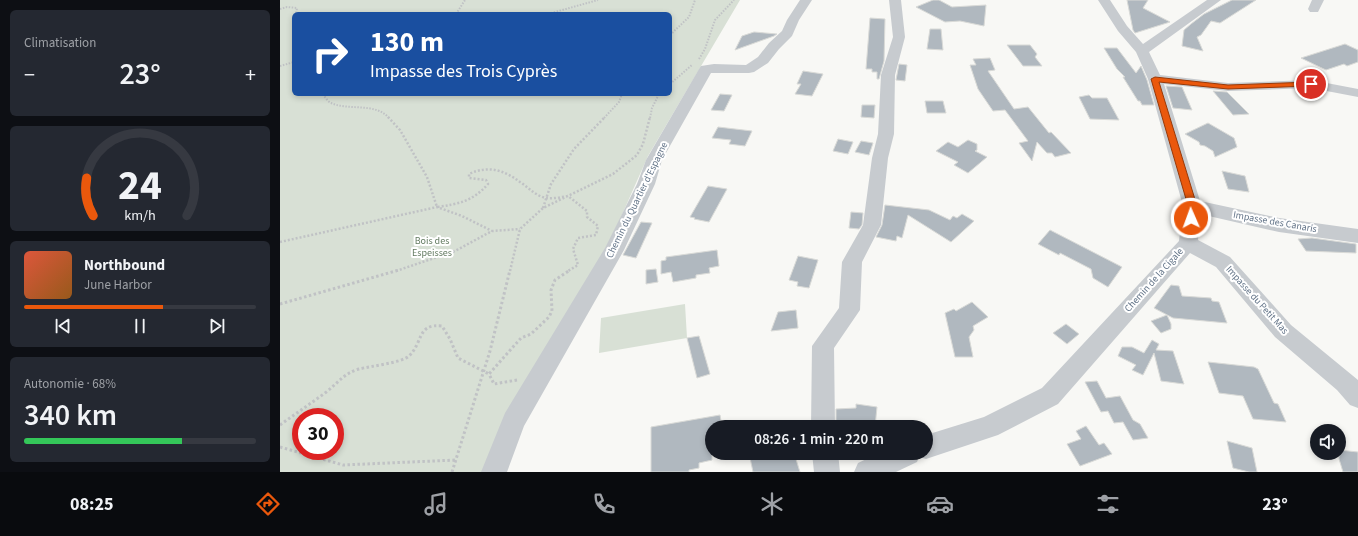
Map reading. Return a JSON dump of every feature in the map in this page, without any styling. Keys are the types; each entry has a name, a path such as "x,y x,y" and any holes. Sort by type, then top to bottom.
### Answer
{"street":[{"name":"Chemin du Quartier d'Espagne","path":"494,472 514,421 614,250 646,184 654,160 706,69 749,69 763,60 774,46 788,33 793,20 806,0"},
{"path":"823,420 823,346 849,310 852,262 872,225 880,158 886,134 888,75 899,37 895,0"},
{"name":"Chemin de la Cigale","path":"933,445 989,427 1050,396 1188,243 1192,206 1155,79 1142,51 1122,28 1104,0"},
{"path":"1142,51 1215,0"},
{"path":"1155,79 1228,87 1311,84 1358,93"},
{"name":"Impasse des Canaris","path":"1192,206 1279,225 1358,236"},
{"name":"Impasse du Petit Mas","path":"1188,243 1223,262 1283,331 1354,388"},
{"path":"825,460 828,472"},
{"path":"867,472 893,460"}],"path":[{"path":"457,12 465,0"},
{"path":"555,12 598,0"},
{"path":"672,33 689,17 695,0"},
{"path":"699,59 705,49 715,20 734,0"},
{"path":"280,9 287,7 297,8 296,12"},
{"path":"280,66 292,63"},
{"path":"672,82 693,64"},
{"path":"325,96 330,103 348,107 370,108 386,114 400,130 427,177 438,207 462,216 492,231"},
{"path":"543,208 551,184 574,149 619,102 621,96"},
{"path":"452,472 490,351 520,230 543,208 613,174 637,155 642,144 652,108 658,96"},
{"path":"280,242 438,207 460,204 481,192 488,184 486,180 469,178 469,174 479,169 488,168 504,173 520,182 530,191 546,198 568,196 587,211 587,216 598,226 596,236 578,238 573,249 578,265 555,280 551,290 552,311 549,317 531,334 521,338 489,374"},
{"path":"280,304 383,276 448,254 492,231 520,230"},
{"path":"280,425 326,392 344,375 359,369 392,362 409,356 426,328 433,325 442,326 450,339 458,358 489,374 494,384 540,378"},
{"path":"280,447 344,465 456,460"}],"green space":[{"name":"Bois des Espeisses","path":"280,0 740,0 648,156 609,244 484,472 280,472"},
{"path":"685,304 687,338 599,353 601,318"}],"building":[{"path":"933,0 939,0 952,7 986,5 984,26 960,21 945,22 916,7"},
{"path":"1127,0 1148,0 1143,8 1170,22 1135,33 1133,30"},
{"path":"1232,0 1256,0 1220,23 1211,21 1201,35 1197,37 1203,51 1182,46 1184,30 1204,14"},
{"path":"870,18 885,19 884,61 879,79 877,79 877,72 872,72 872,69 866,69"},
{"path":"930,29 941,29 943,50 927,49"},
{"path":"754,32 777,34 735,50 742,36"},
{"path":"1345,44 1358,50 1358,62 1347,66 1344,64 1326,70 1301,58"},
{"path":"1007,45 1030,45 1037,54 1035,57 1042,66 1023,66"},
{"path":"1104,48 1117,48 1136,73 1141,66 1147,80 1154,105 1142,105 1140,101 1138,101 1123,77 1125,77 1117,69"},
{"path":"990,58 995,70 988,71 1014,109 1028,107 1049,133 1051,132 1071,153 1055,157 1052,153 1047,153 1037,142 1032,161 1019,143 1028,141 1005,110 993,111 978,89 970,65 976,65 973,59"},
{"path":"899,64 907,65 905,81 896,80"},
{"path":"803,71 823,74 812,96 795,94 801,84 797,84"},
{"path":"1166,86 1182,87 1192,110 1173,108"},
{"path":"1213,91 1227,92 1249,114 1233,115"},
{"path":"720,94 732,95 724,111 711,110"},
{"path":"1089,95 1092,98 1107,98 1119,120 1090,119 1079,97"},
{"path":"925,101 943,101 946,113 927,113"},
{"path":"862,105 875,105 874,118 861,117"},
{"path":"1208,123 1234,138 1237,147 1215,157 1213,151 1200,145 1199,142 1185,134"},
{"path":"718,127 752,131 745,146 729,144 731,140 712,138"},
{"path":"838,139 853,142 848,154 833,151"},
{"path":"968,140 977,144 977,150 975,151 987,157 968,173 954,165 958,162 936,151 948,142 958,147"},
{"path":"861,141 873,143 869,155 855,152"},
{"path":"1222,171 1245,176 1249,192 1228,189"},
{"path":"708,186 727,189 709,222 690,217"},
{"path":"885,205 929,210 950,220 953,216 957,218 962,214 974,221 951,242 908,215 902,238 897,236 896,241 876,237 882,225"},
{"path":"851,212 863,213 862,225 859,229 849,228"},
{"path":"641,222 652,223 636,258 623,255"},
{"path":"1050,230 1122,267 1108,287 1093,278 1091,269 1060,253 1059,255 1038,244"},
{"path":"1312,238 1356,244 1356,253 1306,251 1298,239"},
{"path":"717,250 719,266 709,268 710,273 696,275 696,278 673,282 671,272 661,274 661,261 666,260 666,257"},
{"path":"798,256 818,260 809,288 797,286 798,282 789,280"},
{"path":"656,269 658,282 646,284 646,270"},
{"path":"1171,285 1179,286 1182,296 1211,298 1212,301 1219,302 1227,323 1173,318 1154,308"},
{"path":"972,302 988,317 973,326 974,330 969,337 973,357 955,357 945,313 954,309 956,311"},
{"path":"796,310 798,328 771,331 778,312"},
{"path":"1167,315 1171,324 1171,329 1161,333 1151,321"},
{"path":"1066,324 1079,334 1067,344 1053,333"},
{"path":"699,336 710,374 697,378 687,338"},
{"path":"1152,340 1159,344 1156,350 1173,351 1184,384 1161,381 1154,353 1143,375 1132,370 1136,365 1118,356 1122,347 1132,347 1144,353"},
{"path":"1208,362 1254,367 1258,369 1274,403 1278,404 1286,422 1253,419 1243,396 1219,393"},
{"path":"1097,381 1106,398 1120,396 1133,420 1140,424 1148,438 1133,440 1123,422 1114,423 1108,411 1101,412 1085,382"},
{"path":"856,404 877,407 876,420 836,420 836,409 856,408"},
{"path":"720,415 721,420 705,420 705,460 712,460 699,463 699,468 689,470 689,472 651,472 651,427"},
{"path":"1086,426 1099,445 1104,443 1112,454 1080,466 1067,444 1081,439 1076,431"},
{"path":"1227,441 1252,448 1257,472 1249,472 1233,468"},
{"path":"1346,451 1358,452 1358,472 1343,472 1339,460 1346,460"},
{"path":"750,460 796,460 800,472 753,472"}],"route":[{"path":"1191,218 1192,206 1155,79 1228,87 1311,84"}]}
